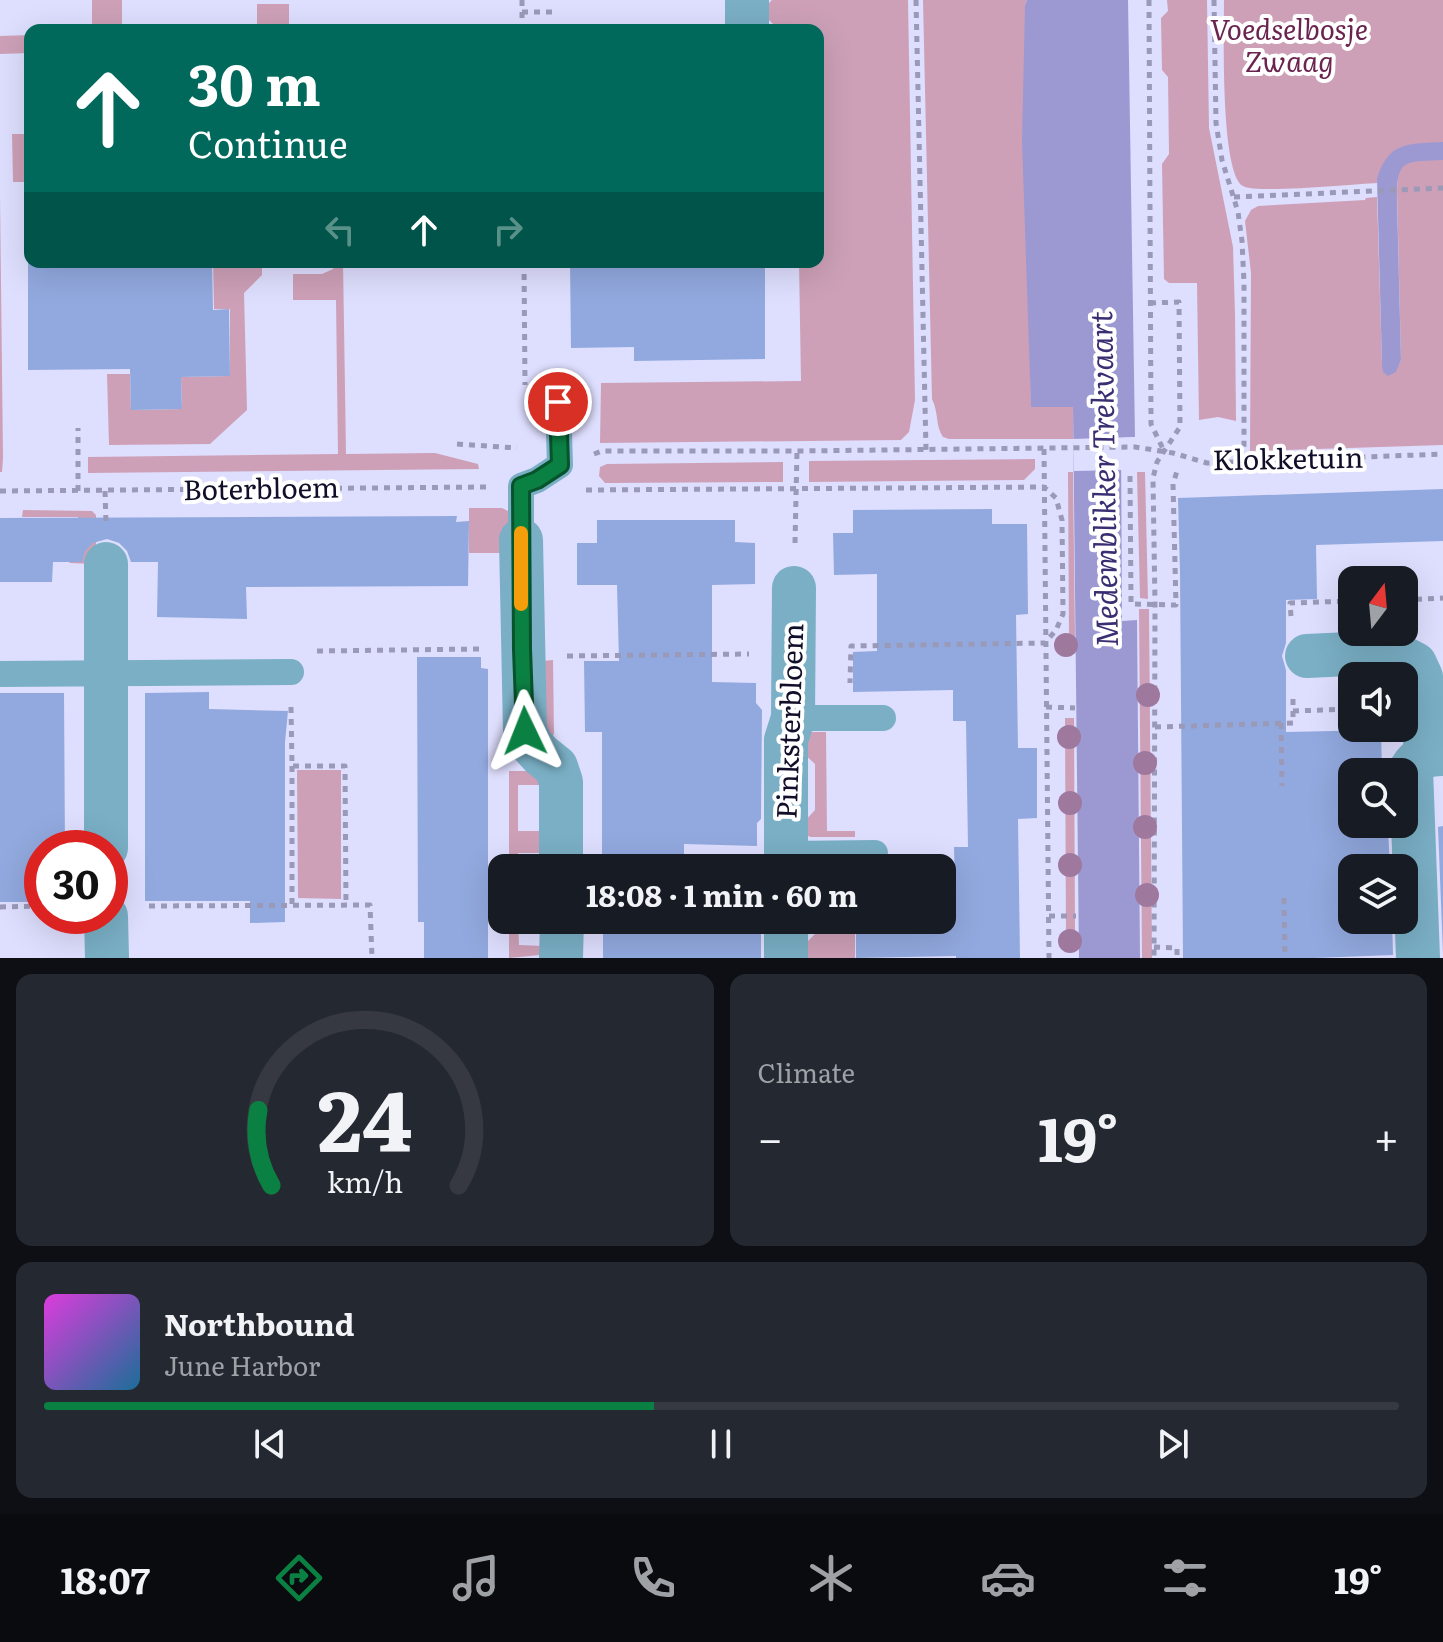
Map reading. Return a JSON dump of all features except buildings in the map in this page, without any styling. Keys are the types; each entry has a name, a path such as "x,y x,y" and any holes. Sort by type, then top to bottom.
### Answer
{"street":[{"path":"747,0 747,24"},
{"path":"521,513 525,731 531,744 556,767 561,782 561,854"},
{"path":"106,564 106,830"},
{"name":"Pinksterbloem","path":"786,854 786,740 793,718 794,588"},
{"path":"1307,656 1392,652 1415,664 1421,677 1434,755 1416,761 1411,769 1418,958"},
{"path":"107,958 115,934"},
{"path":"561,958 562,934"},
{"path":"786,934 786,958"}],"lane":[{"path":"521,513 537,480 560,465 558,402"},
{"path":"0,674 291,672"},
{"path":"793,718 883,718"},
{"name":"Pinksterbloem","path":"864,854 875,853"}],"path":[{"path":"522,0 522,24"},
{"path":"916,0 926,450"},
{"path":"1149,0 1151,424 1164,451"},
{"path":"1214,0 1216,123 1242,241 1244,474"},
{"path":"522,12 553,12"},
{"path":"1234,197 1443,188"},
{"path":"524,268 526,401 558,402"},
{"path":"1150,303 1179,302 1180,427 1157,462 1153,478 1154,958"},
{"path":"78,428 78,491"},
{"path":"457,444 526,448"},
{"name":"Klokketuin","path":"560,465 602,451 1135,447 1207,463 1443,454"},
{"path":"1044,449 1049,958"},
{"path":"794,588 797,451"},
{"path":"1130,476 1131,604 1176,605 1173,484 1178,468"},
{"path":"850,718 851,646 1045,643 1056,630 1063,614 1062,520 1056,498 1044,487"},
{"name":"Boterbloem","path":"0,491 78,491 521,513 566,500 587,489 1044,487"},
{"path":"1418,599 1443,598"},
{"path":"292,905 291,651 794,653"},
{"path":"1155,727 1293,723 1292,656 1307,656"},
{"path":"1046,707 1075,708"},
{"path":"1293,711 1338,709"},
{"path":"1281,723 1282,786"},
{"path":"292,766 345,766 346,905"},
{"path":"1284,898 1285,958"},
{"path":"128,911 370,905 372,958"},
{"path":"0,907 24,906"},
{"path":"1049,916 1076,916"},
{"path":"1154,947 1177,948 1177,958"}],"green space":[{"path":"92,0 122,0 122,24 92,24"},
{"path":"772,0 908,0 915,400 909,432 901,440 600,443 601,383 801,381 799,268 824,268 824,24 773,24 766,17 766,6"},
{"path":"923,0 1027,0 1031,407 1073,407 1073,439 949,439 943,437 939,428 932,399"},
{"path":"1167,0 1207,0 1209,128 1233,247 1236,421 1218,417 1199,420 1197,283 1169,283 1164,279 1162,164 1169,154 1168,77 1162,70 1161,18 1168,11"},
{"name":"Voedselbosje Zwaag","path":"1224,0 1443,0 1443,445 1250,451 1251,273 1245,221 1251,210 1258,206 1377,197 1382,365 1396,371 1401,360 1398,174 1377,179 1377,183 1285,189 1243,186 1230,156 1227,129"},
{"path":"257,4 289,4 289,24 257,24"},
{"path":"24,35 24,53 0,54 0,36"},
{"path":"12,134 24,134 24,182 13,182"},
{"path":"0,196 3,458 2,472 0,472"},
{"path":"213,268 262,268 262,275 244,293 247,410 210,444 109,445 107,374 130,374 131,410 182,409 181,377 230,376 230,309 214,309"},
{"path":"343,268 346,454 435,453 478,464 479,469 88,473 88,457 338,454 336,300 293,300 293,274 322,274"},
{"path":"1035,459 1035,469 1024,480 809,482 809,461"},
{"path":"783,462 783,482 605,483 599,476 600,467 607,464"},
{"path":"1068,472 1073,472 1075,638 1069,638"},
{"path":"1137,472 1145,472 1148,599 1140,598"},
{"path":"469,508 502,508 508,511 509,546 503,553 469,553"},
{"path":"23,510 92,511 96,515 96,559 92,564 69,562 79,561 78,517 22,517"},
{"path":"1139,609 1149,609 1152,958 1142,958"},
{"path":"553,660 552,737 546,734 542,661"},
{"path":"1065,718 1074,718 1075,935 1066,935"},
{"path":"808,732 826,732 827,831 855,831 855,837 805,835 803,823 815,810 815,764 801,751"},
{"path":"297,770 341,770 341,899 298,898"},
{"path":"509,771 534,771 545,785 518,785 518,831 540,831 540,853 509,854"},
{"path":"509,934 519,934 519,945 543,946 540,955 509,958"},
{"path":"815,934 855,934 855,958 802,958 802,947"}],"water":[{"name":"Medemblikker Trekvaart","path":"1027,0 1128,0 1135,437 1121,438 1122,621 1137,620 1140,958 1079,958 1073,407 1031,407 1022,141"},
{"path":"1443,142 1443,160 1406,164 1399,175 1401,360 1396,372 1388,376 1383,372 1382,365 1377,179 1387,157 1401,147"}],"pier":[{"path":"1135,437 1136,441 1125,441 1125,470 1074,471 1073,439"}],"slow traffic":[{"path":"521,533 521,604"}],"route":[{"path":"525,731 521,486 560,465 558,402"}]}
